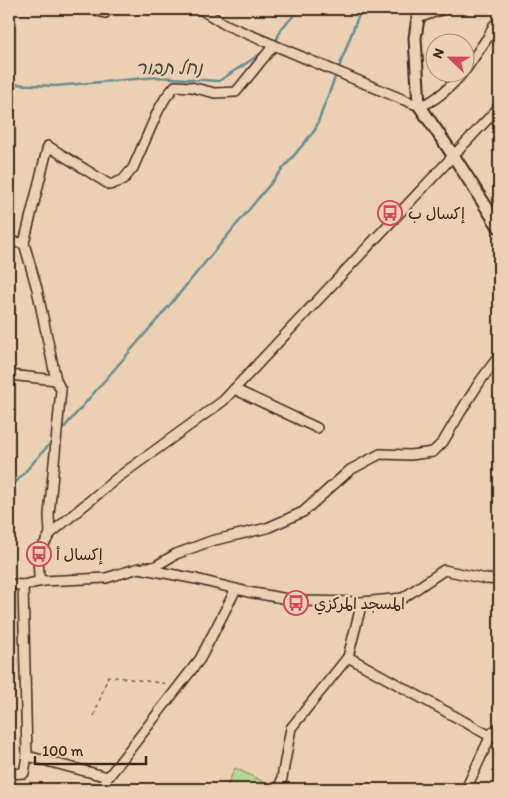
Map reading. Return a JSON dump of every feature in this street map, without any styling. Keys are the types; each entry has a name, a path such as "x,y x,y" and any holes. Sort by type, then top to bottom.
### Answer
{"street":[{"path":"90,9 105,13 107,9"},
{"path":"200,9 224,24 419,105 430,102 455,82"},
{"path":"443,9 418,13 415,38 419,105 499,227"},
{"path":"476,54 494,25"},
{"path":"50,534 49,515 61,390 56,380 37,288 24,243 48,146 110,185 123,180 133,168 158,111 166,97 176,86 215,92 236,92 274,45"},
{"path":"43,581 39,577 38,555 50,534 117,478 223,401 499,107"},
{"path":"9,242 24,243"},
{"path":"9,584 23,585 43,581 106,578 139,568 154,567 176,554 211,541 267,528 303,512 350,470 380,454 410,455 433,452 443,442 462,408 499,356"},
{"path":"9,375 56,380"},
{"path":"234,389 317,428"},
{"path":"139,568 299,601 362,602 403,598 444,570 499,580"},
{"path":"9,774 24,773 27,756 23,585"},
{"path":"98,789 200,659 236,589"},
{"path":"280,789 291,728 348,657 362,602"},
{"path":"348,657 490,736"},
{"path":"466,789 490,736 499,727"},
{"path":"27,756 108,777"}],"path":[{"path":"94,716 108,676 180,685"}],"green space":[{"path":"235,768 264,782 261,789 226,788"}],"waterway":[{"name":"נחל תבור","path":"275,43 282,28 300,9"},
{"path":"61,431 169,306 315,130 361,9"},
{"name":"נחל תבור","path":"9,84 55,86 158,77 219,81 265,51"},
{"path":"9,490 54,439"},
{"path":"363,786 366,789"}],"place":[{"name":"إكسال ب","path":"390,213"},
{"name":"إكسال أ","path":"39,554"},
{"name":"المسجد المركزي","path":"296,603"}]}
